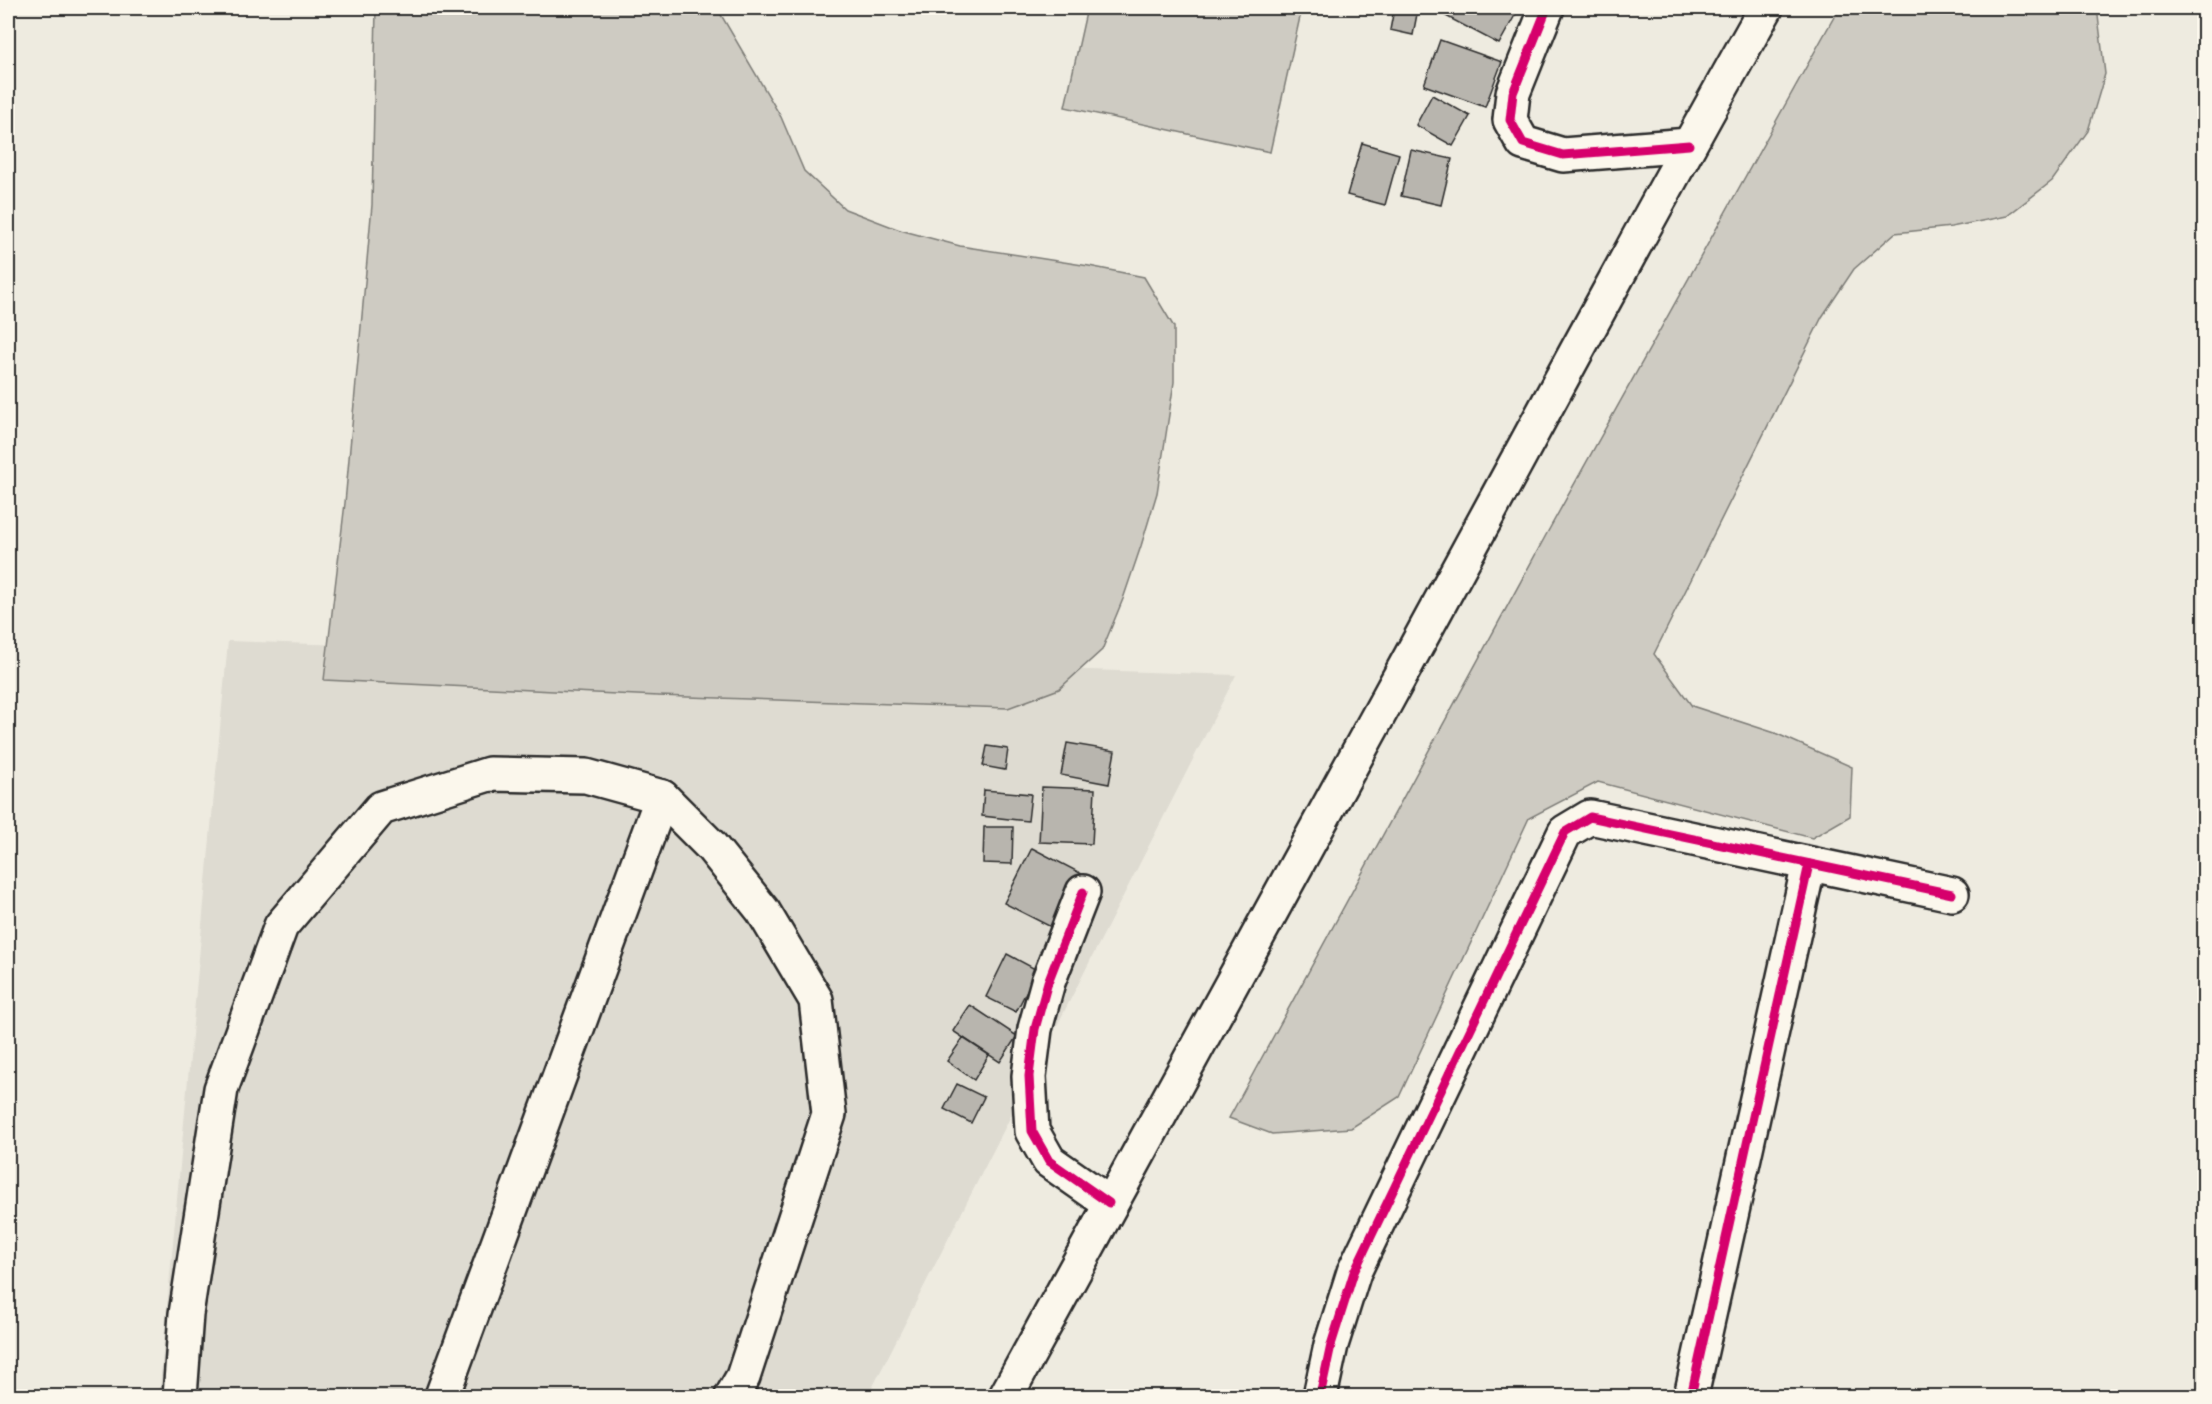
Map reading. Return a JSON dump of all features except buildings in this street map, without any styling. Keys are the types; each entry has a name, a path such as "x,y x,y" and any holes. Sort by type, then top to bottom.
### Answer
{"main road":[{"path":"1547,8 1513,93 1509,120 1523,143 1563,155 1689,145"},
{"path":"1006,1396 1109,1203 1766,8"},
{"path":"180,1396 186,1314 221,1089 281,926 381,808 489,774 586,776 662,796 711,846 763,911 816,1000 829,1114 743,1377 732,1396"},
{"path":"442,1396 662,796"},
{"path":"1320,1396 1331,1345 1354,1272 1565,832 1590,817 1952,894"},
{"path":"1691,1396 1809,864"},
{"path":"1083,892 1048,982 1035,1029 1029,1076 1032,1131 1049,1161 1109,1203"}],"shaded area":[{"path":"376,8 717,8 781,117 804,171 845,209 900,230 960,246 1144,277 1174,327 1174,382 1157,493 1123,599 1102,650 1059,689 1008,708 658,696 324,680 345,503 372,205"},
{"path":"1087,8 1302,8 1270,152 1065,107"},
{"path":"1839,8 2094,8 2098,16 2105,74 2088,131 2052,181 2007,216 1951,227 1895,233 1854,269 1822,317 1654,654 1692,706 1775,733 1852,767 1850,816 1812,838 1598,782 1529,818 1399,1097 1351,1128 1272,1134 1229,1118 1546,535"},
{"path":"228,641 1236,675 868,1396 159,1396"}],"cycle path":[{"path":"1547,8 1513,93 1510,120 1523,143 1563,155 1689,145"},
{"path":"1320,1396 1331,1345 1354,1272 1565,832 1590,817 1952,894"},
{"path":"1691,1396 1809,864"},
{"path":"1083,892 1048,982 1035,1029 1029,1076 1032,1131 1049,1161 1109,1203"}]}
